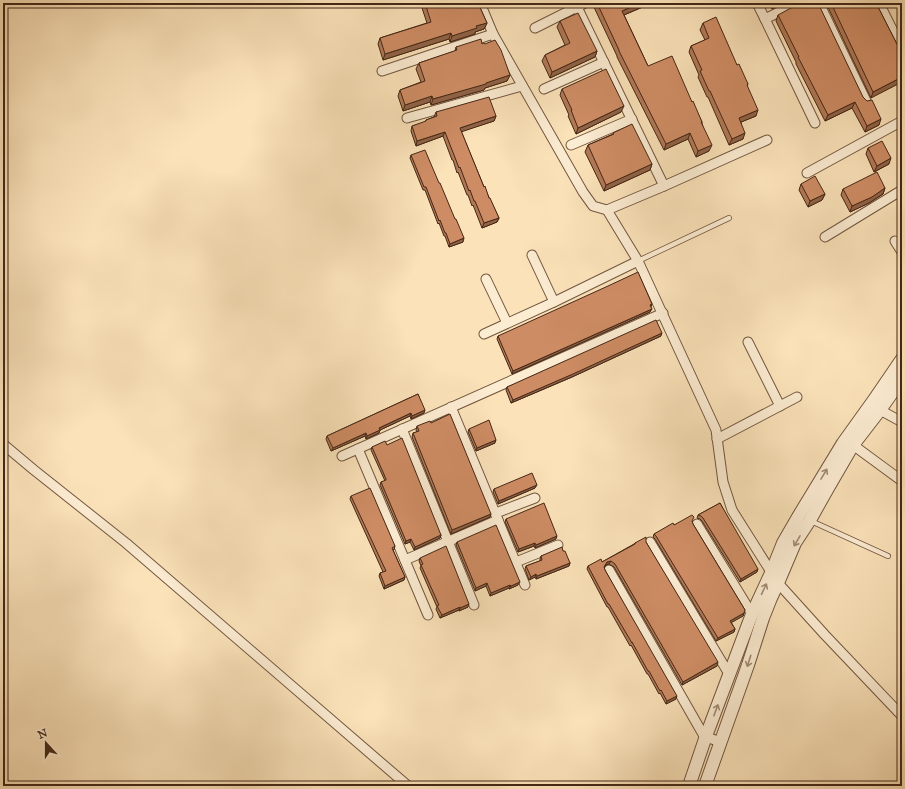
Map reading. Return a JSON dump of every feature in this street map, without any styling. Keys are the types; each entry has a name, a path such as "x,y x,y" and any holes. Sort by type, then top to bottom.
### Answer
{"street":[{"path":"480,3 493,34 583,192 593,206 607,210 767,140"},
{"path":"757,3 815,123"},
{"path":"765,19 797,3"},
{"path":"819,3 866,101"},
{"path":"879,3 902,49"},
{"path":"535,28 579,4 604,62 664,186"},
{"path":"382,71 493,34"},
{"path":"544,89 604,62"},
{"path":"407,118 522,86"},
{"path":"571,145 632,119"},
{"path":"807,173 902,121"},
{"path":"825,237 902,190"},
{"path":"607,210 638,261 716,430 723,482 732,510 778,583 902,716"},
{"path":"895,240 902,252"},
{"path":"532,255 554,302"},
{"path":"484,334 638,261"},
{"path":"486,279 507,323"},
{"path":"342,456 662,313"},
{"path":"748,342 780,406"},
{"path":"689,786 706,736 752,614 772,573 783,544 843,443 902,359"},
{"path":"705,786 770,598 795,543 854,445 902,379"},
{"path":"717,439 797,397"},
{"path":"451,407 525,585"},
{"path":"880,410 902,422"},
{"path":"402,429 474,605"},
{"path":"3,444 126,543 408,786"},
{"path":"854,445 902,481"},
{"path":"358,449 428,615"},
{"path":"405,560 448,542 535,498"},
{"path":"697,524 752,614"},
{"path":"650,542 729,674"},
{"path":"516,562 558,545"},
{"path":"609,570 704,736 720,742"}],"lane":[{"path":"638,261 729,218"},
{"path":"810,520 888,556"}],"building":[{"path":"425,3 478,3 487,23 476,26 477,28 452,36 451,33 385,54 380,38 431,22"},
{"path":"597,3 640,3 622,11 648,66 672,56 712,145 698,151 690,133 666,144 619,51"},
{"path":"800,3 818,3 863,97 867,101 872,100 881,119 867,126 855,102 828,115 778,15"},
{"path":"831,3 876,3 902,54 902,77 873,92"},
{"path":"578,13 597,51 552,72 545,55 570,43 560,21"},
{"path":"716,17 737,65 739,64 758,110 739,118 745,133 732,139 700,71 702,70 691,46 709,38 703,23"},
{"path":"481,39 482,44 495,40 501,50 510,75 486,84 433,99 432,96 405,105 400,90 425,81 419,63 457,50 456,47"},
{"path":"606,69 624,106 578,128 572,110 562,89"},
{"path":"489,97 496,116 460,128 484,187 485,186 499,218 484,223 460,167 459,168 445,132 417,141 412,126 437,116 436,112"},
{"path":"632,124 652,164 606,185 588,145 614,134 613,133"},
{"path":"882,141 891,158 877,166 868,148"},
{"path":"425,150 464,238 450,244 411,155"},
{"path":"877,172 885,188 872,197 852,206 843,189"},
{"path":"815,176 825,194 810,201 801,184"},
{"path":"638,272 652,304 650,305 652,309 513,371 498,336"},
{"path":"656,320 662,333 513,400 507,387"},
{"path":"418,394 425,410 412,416 411,413 379,428 380,430 367,436 366,433 333,448 327,436"},
{"path":"450,414 491,514 452,530 413,433 419,431 417,426 430,421 431,423"},
{"path":"489,420 496,440 477,448 469,429"},
{"path":"402,438 441,535 415,547 411,539 406,541 381,482 386,479 372,447 385,441 387,445"},
{"path":"532,473 537,485 499,501 494,489"},
{"path":"370,488 395,546 392,548 405,577 385,586 380,573 386,571 351,496"},
{"path":"544,503 557,536 536,545 535,543 519,549 506,519"},
{"path":"720,503 758,569 741,579 703,518 698,515"},
{"path":"692,515 694,517 692,521 693,524 745,610 744,613 730,621 735,629 718,638 654,534 673,523 674,525"},
{"path":"496,525 520,582 491,593 487,583 476,588 457,542"},
{"path":"646,537 646,542 718,662 683,682 615,564 611,561 607,562 604,567 605,570 677,696 667,701 608,604 588,566 601,559 602,562"},
{"path":"446,546 469,604 442,615 421,565 423,564 420,558"},
{"path":"562,547 570,563 531,577 526,566 542,560 541,556"}]}
